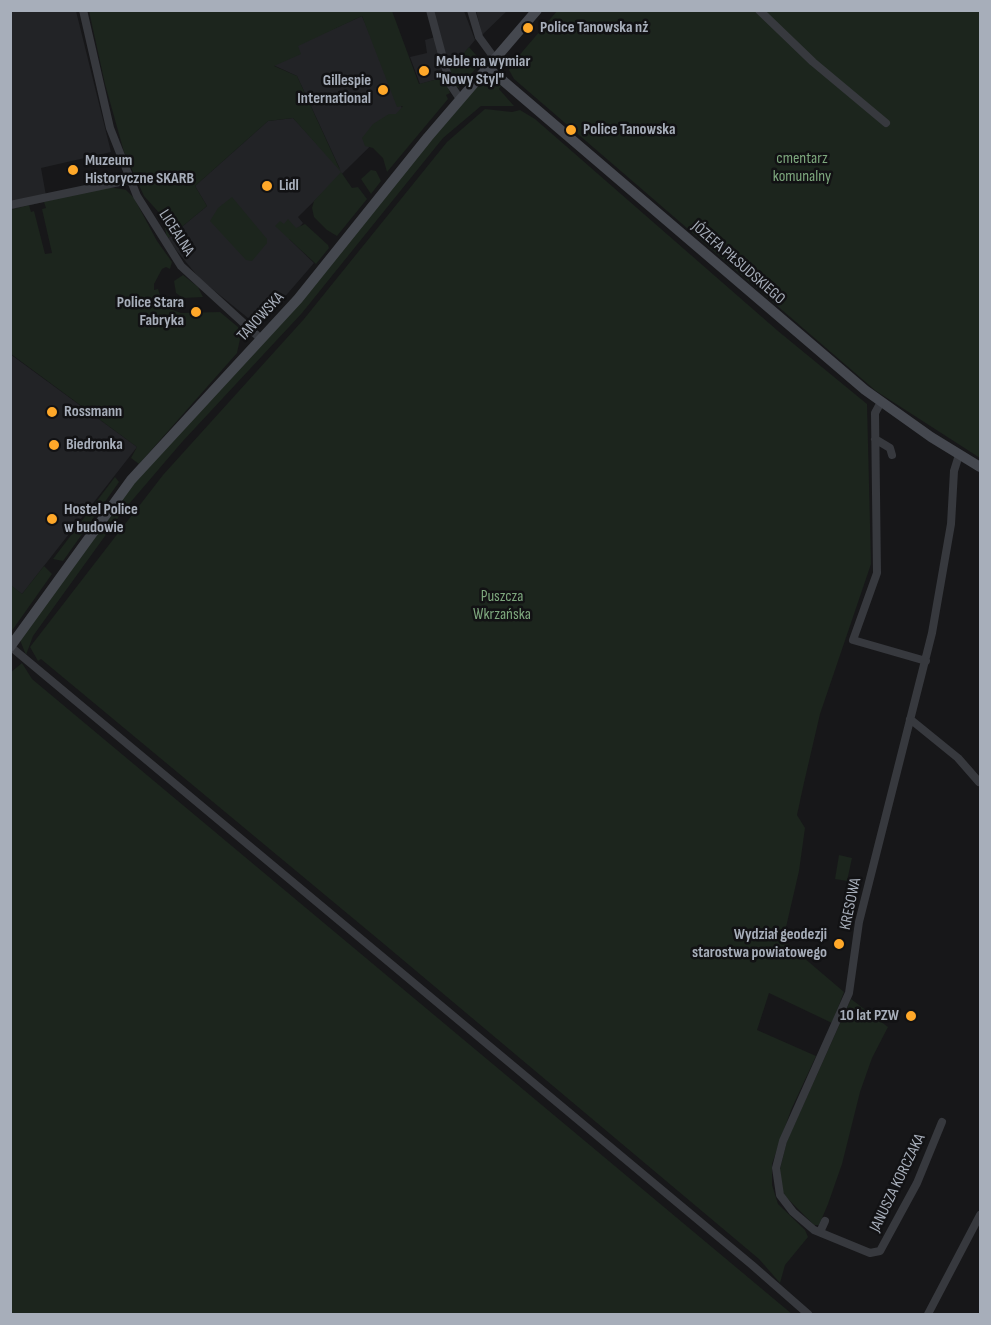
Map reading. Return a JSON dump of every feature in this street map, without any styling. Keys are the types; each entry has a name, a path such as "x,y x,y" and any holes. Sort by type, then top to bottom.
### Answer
{"main road":[{"name":"TANOWSKA","path":"10,646 131,480 317,276 460,99 537,10"},
{"name":"JÓZEFA PIŁSUDSKIEGO","path":"491,63 881,402 959,455 981,467"}],"street":[{"name":"LICEALNA","path":"83,10 110,128 129,180 181,266 261,339"},
{"path":"430,10 450,84 460,99"},
{"path":"471,10 479,37 491,63"},
{"path":"759,10 813,62 886,123"},
{"path":"10,205 129,180"},
{"path":"881,402 875,412 877,573 854,640 926,661"},
{"path":"875,439 890,448 892,455"},
{"name":"KRESOWA","path":"820,1232 814,1230 784,1202 777,1189 776,1168 783,1141 849,993 859,922 926,661 951,524 954,471 959,455"},
{"path":"10,646 748,1261 808,1314"},
{"path":"910,719 958,758 979,782 981,777"},
{"name":"JANUSZA KORCZAKA","path":"820,1232 870,1253 880,1251 916,1184 942,1122"},
{"path":"929,1314 981,1215"},
{"path":"820,1232 825,1221"}],"shaded area":[{"path":"476,10 507,11 482,35"},
{"path":"10,11 76,11 111,152 41,168 47,201 11,210"},
{"path":"433,11 464,11 475,40 456,63 447,64"},
{"path":"362,16 404,113 298,217 303,223 289,239 314,263 270,314 260,319 248,318 200,279 167,239 207,206 195,186 268,121 293,118 340,169 297,76 273,65 297,45"},
{"path":"435,37 445,77 420,84 410,57 427,53 425,40"},
{"path":"10,354 137,447 22,594 10,585"}],"green space":[{"path":"89,11 392,11 419,84 445,77 450,93 446,95 448,99 387,172 383,158 373,148 365,146 362,138 373,124 389,114 396,114 403,106 397,107 362,16 298,46 301,54 274,66 297,76 341,172 293,118 268,121 195,186 207,206 167,239 163,217 144,196 124,152 105,84"},
{"name":"cmentarz komunalny","path":"557,11 980,11 980,458 876,391 514,79 509,70 511,65"},
{"path":"469,47 482,62 458,88 452,82 447,64 456,62"},
{"path":"490,82 501,86 499,89 514,106 481,106 443,138 302,313 182,442 123,511 33,636 26,655 20,640 120,499 475,88"},
{"name":"Puszcza Wkrzańska","path":"485,109 512,112 520,110 535,119 778,331 867,404 871,564 820,714 797,815 805,828 799,871 783,940 844,992 832,1023 769,993 757,1030 816,1056 791,1110 772,1164 772,1185 778,1204 805,1230 808,1237 785,1265 780,1283 759,1259 384,944 41,659 38,661 30,647 163,475 304,319 447,142"},
{"path":"371,170 376,171 381,181 371,194 361,179"},
{"path":"341,172 352,188 358,187 367,199 337,236 314,217 312,208 314,201"},
{"path":"103,186 126,190 134,198 157,241 172,262 170,269 166,267 162,269 154,284 154,290 158,289 167,308 181,313 220,312 238,327 240,339 237,353 139,464 131,458 137,447 11,354 11,210 29,205 31,212 34,211 45,254 52,253 42,209 46,208 44,202"},
{"path":"232,197 267,239 267,243 252,261 246,260 210,221 218,208"},
{"path":"288,219 296,228 305,224 328,245 329,248 316,264 275,226 280,221 284,224"},
{"path":"183,275 198,287 203,297 183,298 176,293 174,281"},
{"path":"115,477 119,482 63,561 53,559"},
{"path":"44,566 52,574 11,632 11,585 22,594"},
{"path":"22,663 32,679 792,1314 11,1314 10,673"},
{"path":"839,855 852,858 847,881 835,879"},
{"path":"851,999 888,1027 872,1058 860,1092 842,1164 828,1204 819,1225 814,1225 781,1189 780,1169 787,1141"}],"place":[{"name":"Police Tanowska nż","path":"528,28"},
{"name":"Meble na wymiar \"Nowy Styl\"","path":"424,71"},
{"name":"Gillespie International","path":"383,90"},
{"name":"Police Tanowska","path":"571,130"},
{"name":"Muzeum Historyczne SKARB","path":"73,170"},
{"name":"Lidl","path":"267,186"},
{"name":"Police Stara Fabryka","path":"196,312"},
{"name":"Rossmann","path":"52,412"},
{"name":"Biedronka","path":"54,445"},
{"name":"Hostel Police w budowie","path":"52,519"},
{"name":"Wydział geodezji starostwa powiatowego","path":"839,944"},
{"name":"10 lat PZW","path":"911,1016"}]}
